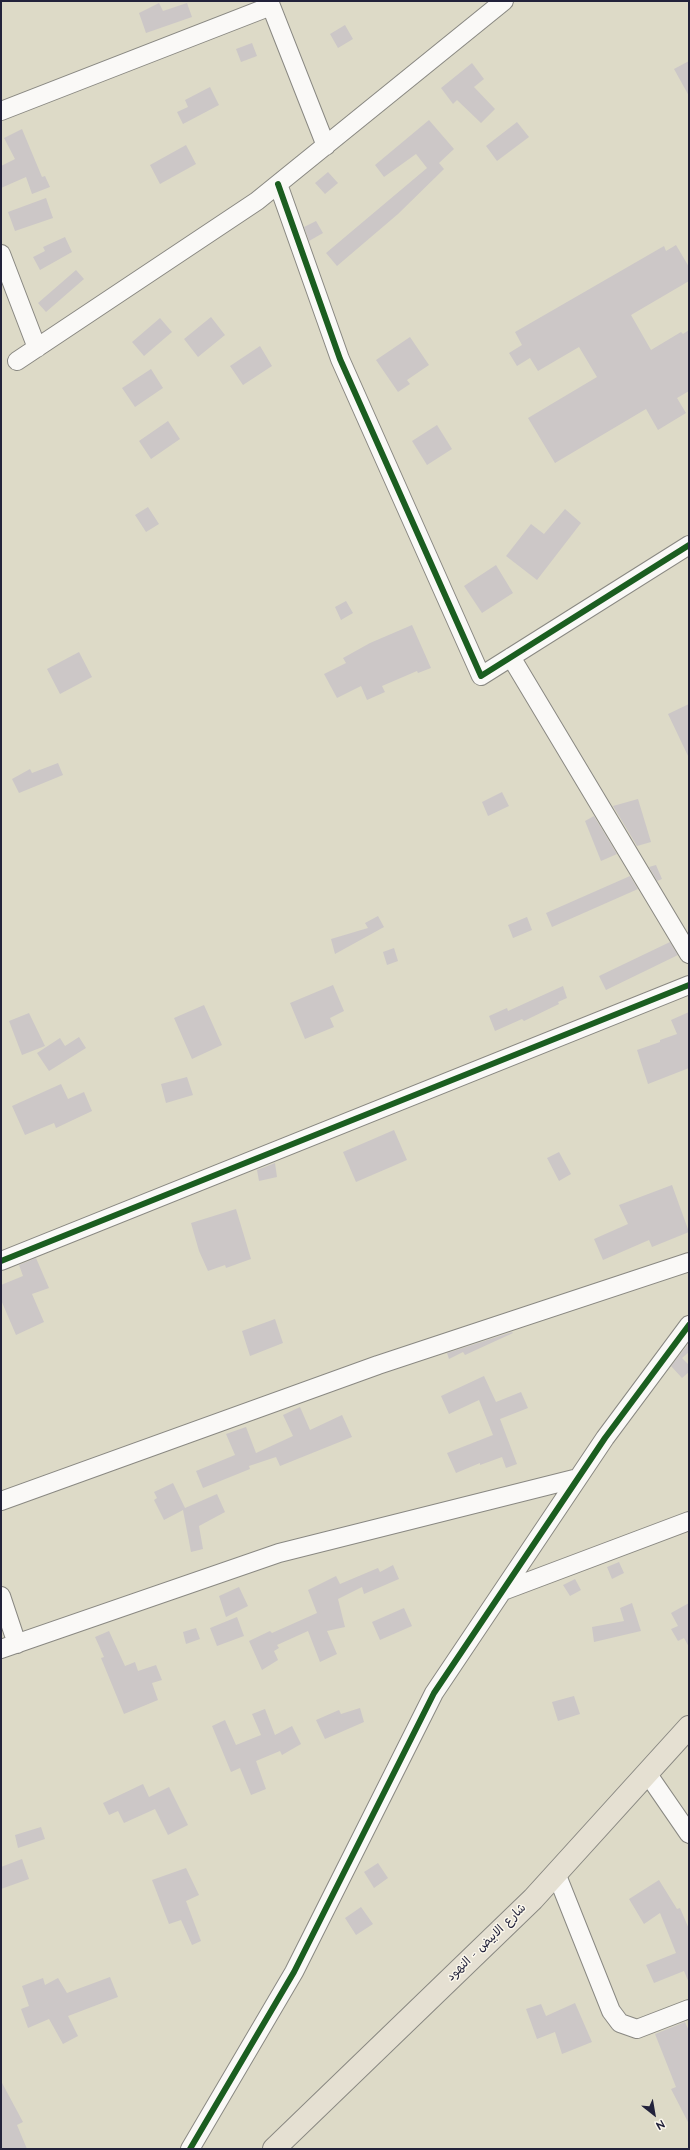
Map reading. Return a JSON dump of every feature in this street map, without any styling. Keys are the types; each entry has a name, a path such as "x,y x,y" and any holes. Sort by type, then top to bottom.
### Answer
{"highway":[{"name":"شارع الابيض - النهود","path":"274,2149 528,1904 689,1728"}],"street":[{"path":"17,361 257,201 504,1"},
{"path":"1,111 270,4 326,146"},
{"path":"278,184 340,359 481,676 689,545"},
{"path":"1,254 37,348"},
{"path":"511,657 689,954"},
{"path":"1,1261 689,985"},
{"path":"1,1502 378,1365 689,1262"},
{"path":"190,2149 294,1972 434,1694 605,1438 689,1324"},
{"path":"1,1596 9,1646 279,1553 578,1478"},
{"path":"503,1590 689,1521"},
{"path":"647,1773 689,1834"},
{"path":"556,1873 611,2012 620,2023 637,2028 689,2009"}],"building":[{"path":"159,3 163,11 187,3 192,17 146,33 139,13"},
{"path":"345,25 353,39 338,48 330,34"},
{"path":"252,43 257,56 241,62 236,49"},
{"path":"689,61 689,96 674,69"},
{"path":"472,63 484,79 474,87 495,109 481,123 457,100 453,104 441,88"},
{"path":"210,87 219,105 183,124 177,112 188,107 185,100"},
{"path":"429,120 454,149 439,163 444,169 398,214 337,266 326,253 427,168 416,154 384,177 375,165"},
{"path":"517,122 529,137 497,161 486,146"},
{"path":"22,129 42,177 45,176 50,187 32,194 26,177 1,188 1,166 15,159 4,138"},
{"path":"186,145 196,164 160,184 150,165"},
{"path":"328,172 338,183 325,194 315,183"},
{"path":"46,198 53,218 15,231 8,212"},
{"path":"316,221 323,233 309,241 304,227"},
{"path":"65,237 72,252 40,270 33,257 45,251 43,247"},
{"path":"676,245 689,267 689,281 631,315 651,350 681,332 683,334 689,330 689,391 677,398 686,413 658,430 646,409 555,463 528,418 597,377 579,347 538,371 530,358 517,366 509,353 522,345 515,332 664,246 666,251"},
{"path":"76,270 84,279 46,312 38,303"},
{"path":"211,317 225,335 198,357 184,339"},
{"path":"160,318 172,332 144,356 132,342"},
{"path":"410,337 429,365 407,380 410,384 398,392 376,360"},
{"path":"260,346 272,366 243,385 230,366"},
{"path":"151,369 163,388 135,407 122,388"},
{"path":"168,421 180,439 151,459 139,441"},
{"path":"437,425 452,449 427,465 412,441"},
{"path":"148,507 159,524 146,532 135,515"},
{"path":"565,509 581,523 537,580 506,556 531,524 544,534"},
{"path":"496,565 513,593 482,613 464,586"},
{"path":"346,601 353,613 341,620 335,607"},
{"path":"412,625 431,668 418,673 417,671 382,686 385,692 367,700 361,686 337,698 324,674 346,663 343,658 370,643"},
{"path":"79,652 92,677 60,694 47,669"},
{"path":"689,704 689,758 668,714"},
{"path":"58,763 63,775 19,793 12,779 30,769 32,773"},
{"path":"502,792 509,806 488,816 482,802"},
{"path":"638,799 651,842 637,846 613,806"},
{"path":"594,816 617,854 601,861 585,821"},
{"path":"656,865 662,879 657,881 649,867"},
{"path":"630,876 638,889 552,927 546,913"},
{"path":"378,916 384,927 335,954 331,939 368,928 365,923"},
{"path":"527,917 532,930 513,938 508,925"},
{"path":"670,942 678,955 606,990 599,976"},
{"path":"394,948 398,961 387,965 383,952"},
{"path":"333,985 344,1011 330,1018 334,1027 305,1039 290,1003"},
{"path":"563,986 567,998 558,1002 559,1004 524,1021 522,1019 495,1031 489,1016 507,1008 508,1011"},
{"path":"204,1005 222,1045 192,1059 174,1018"},
{"path":"689,1012 689,1068 648,1084 637,1050 677,1034 671,1020"},
{"path":"29,1013 45,1046 22,1055 9,1021"},
{"path":"79,1037 86,1048 49,1071 37,1053 60,1038 65,1046"},
{"path":"187,1077 193,1095 166,1103 161,1084"},
{"path":"61,1084 68,1099 84,1092 92,1111 56,1128 54,1123 25,1135 12,1106"},
{"path":"394,1130 407,1160 356,1182 343,1152"},
{"path":"559,1152 571,1174 559,1181 547,1158"},
{"path":"275,1163 277,1177 259,1181 257,1170"},
{"path":"672,1185 689,1232 652,1247 649,1240 603,1260 594,1239 628,1224 619,1205"},
{"path":"236,1209 251,1259 226,1268 225,1265 208,1271 199,1251 191,1223"},
{"path":"36,1258 49,1288 32,1294 44,1322 16,1335 1,1300 1,1285 23,1276 19,1265"},
{"path":"275,1319 283,1343 250,1356 242,1331"},
{"path":"512,1332 513,1333 465,1355 463,1352 449,1359 447,1353"},
{"path":"689,1343 689,1352 682,1358 689,1365 689,1372 682,1378 671,1366"},
{"path":"484,1376 496,1402 521,1392 528,1408 500,1419 517,1464 506,1468 502,1457 480,1465 480,1463 456,1473 447,1453 493,1435 479,1400 449,1414 441,1396"},
{"path":"300,1407 310,1430 342,1415 352,1437 280,1466 276,1457 249,1466 250,1469 203,1488 196,1471 235,1455 226,1434 246,1427 256,1453 293,1436 283,1415"},
{"path":"173,1483 185,1508 217,1494 225,1512 199,1526 203,1549 191,1552 183,1510 164,1520 154,1500 157,1498 154,1492"},
{"path":"619,1562 624,1573 612,1579 607,1567"},
{"path":"393,1565 399,1579 364,1594 362,1587 338,1599 345,1627 327,1631 337,1654 320,1662 308,1631 277,1645 279,1648 274,1651 278,1660 262,1670 249,1641 270,1631 272,1633 317,1613 308,1590 336,1576 340,1584 378,1568 380,1572"},
{"path":"575,1579 581,1590 570,1596 563,1585"},
{"path":"239,1587 248,1606 226,1617 219,1596"},
{"path":"632,1603 641,1631 594,1642 592,1627 624,1621 620,1608"},
{"path":"689,1603 689,1647 684,1638 678,1641 671,1629 678,1626 671,1613"},
{"path":"404,1608 412,1626 380,1640 372,1622"},
{"path":"237,1617 244,1636 217,1646 210,1628"},
{"path":"196,1628 200,1639 186,1644 183,1632"},
{"path":"109,1631 125,1666 135,1662 138,1671 156,1665 162,1680 152,1683 158,1700 124,1714 101,1658 104,1657 95,1637"},
{"path":"574,1696 580,1714 558,1721 552,1702"},
{"path":"360,1708 364,1722 325,1739 316,1720 339,1710 341,1714"},
{"path":"265,1709 275,1735 292,1726 301,1744 282,1755 280,1751 256,1761 266,1789 251,1795 240,1768 231,1772 212,1726 225,1720 236,1745 261,1735 252,1714"},
{"path":"143,1784 149,1797 169,1787 188,1825 168,1835 155,1809 124,1823 118,1811 109,1815 103,1803"},
{"path":"41,1827 45,1839 18,1848 15,1835"},
{"path":"22,1859 29,1879 1,1889 1,1867"},
{"path":"378,1863 388,1878 374,1888 364,1872"},
{"path":"186,1868 199,1895 186,1901 201,1941 192,1945 181,1920 169,1924 152,1880"},
{"path":"659,1880 677,1909 680,1908 689,1929 689,1983 684,1971 654,1983 646,1965 676,1953 660,1913 644,1924 629,1899"},
{"path":"361,1907 373,1924 356,1935 345,1918"},
{"path":"110,1977 118,1997 68,2016 78,2036 63,2044 49,2019 28,2028 21,2009 29,2006 22,1986 43,1978 45,1985 58,1978 67,1993"},
{"path":"575,2003 592,2042 562,2054 555,2032 537,2039 526,2009 541,2004 546,2016"},
{"path":"685,2022 689,2031 689,2124 671,2089 676,2087 655,2034"},
{"path":"1,2081 23,2122 17,2125 27,2149 1,2149"}],"cycle path":[{"path":"278,184 340,359 481,676 689,545"},
{"path":"1,1261 689,985"},
{"path":"190,2149 294,1972 434,1693 605,1438 689,1325"}]}
